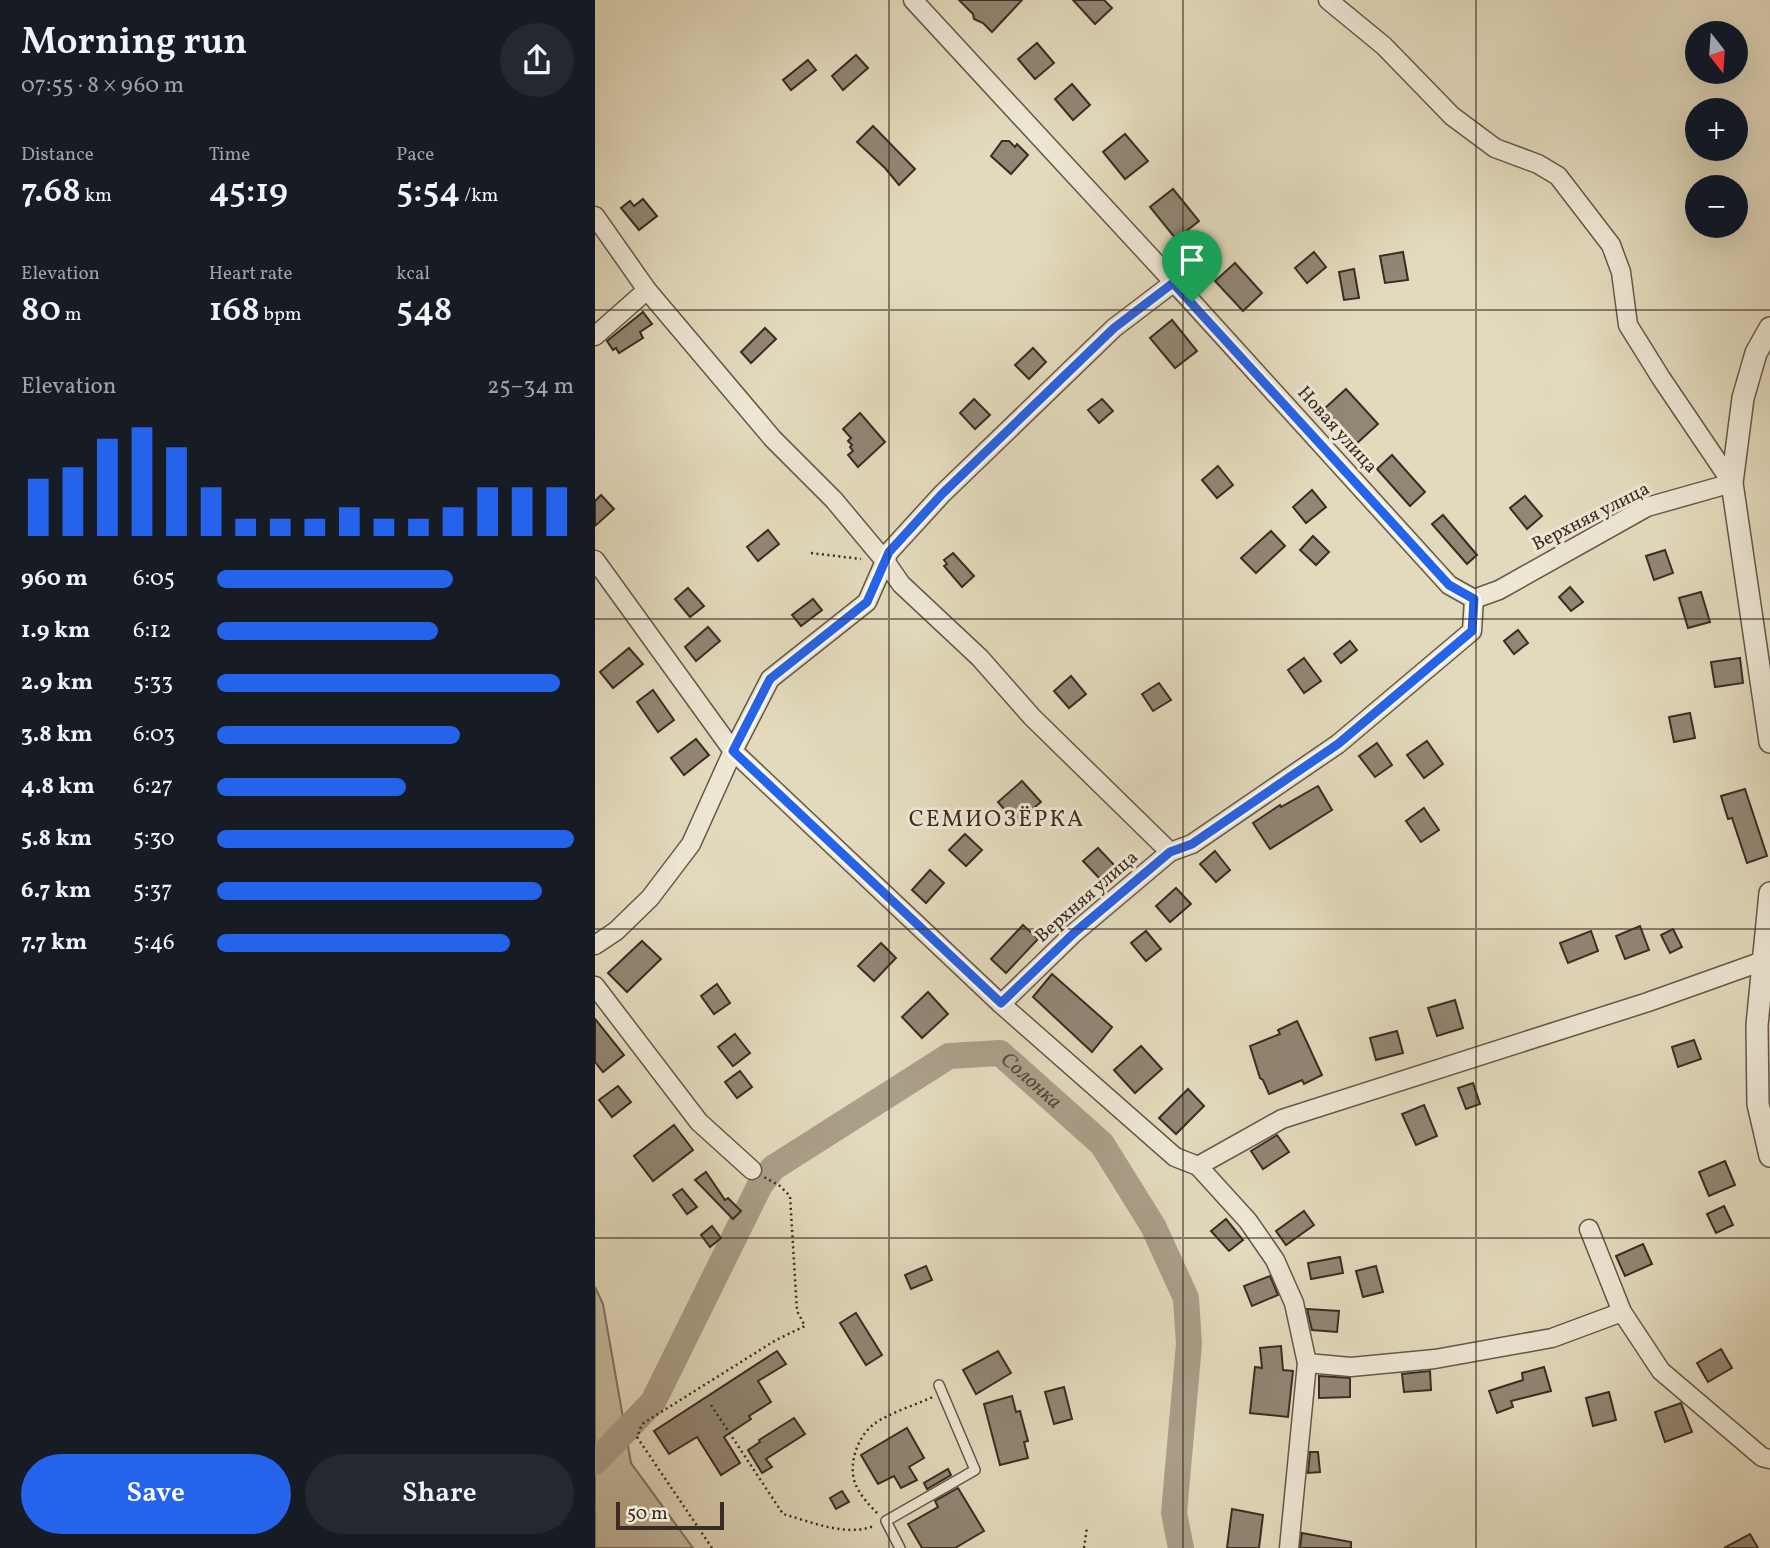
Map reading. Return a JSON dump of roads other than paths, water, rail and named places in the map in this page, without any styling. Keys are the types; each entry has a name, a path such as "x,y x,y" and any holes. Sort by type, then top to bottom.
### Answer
{"street":[{"name":"Новая улица","path":"913,0 1449,585 1474,599"},
{"path":"1328,0 1384,46 1452,116 1495,148 1538,164 1558,176 1611,245 1621,272 1628,325 1732,484"},
{"path":"595,216 647,290 773,439 834,500 901,584 980,658 1032,717 1170,852"},
{"path":"595,945 616,931 650,898 691,844 733,751 770,679 867,602 889,552 942,494 1114,328 1173,283"},
{"path":"595,336 647,290"},
{"path":"1770,328 1756,353 1743,398 1732,484 1770,742"},
{"name":"Верхняя улица","path":"1001,1003 1074,933 1170,852 1192,844 1349,735 1472,631 1474,599 1499,590 1647,508 1732,484"},
{"path":"595,560 733,751 1001,1003 1175,1157 1198,1166 1248,1221 1275,1260 1294,1303 1307,1363 1289,1548"},
{"path":"1770,893 1757,1025 1758,1104 1770,1156"},
{"path":"1198,1166 1282,1119 1649,1002 1763,961"},
{"path":"595,986 699,1122 752,1170"},
{"path":"1589,1229 1622,1312 1661,1371 1762,1457 1770,1459"},
{"path":"1307,1363 1351,1367 1435,1359 1552,1338 1622,1312"}],"lane":[{"path":"900,1548 886,1521 975,1470 941,1389"}],"waterway":[{"name":"Солонка","path":"595,1462 653,1402 760,1185 773,1168 949,1056 1000,1053 1102,1144 1153,1226 1186,1298 1189,1344 1174,1513 1181,1548"}],"district":[{"name":"СЕМИОЗЁРКА","path":"997,820"}]}
